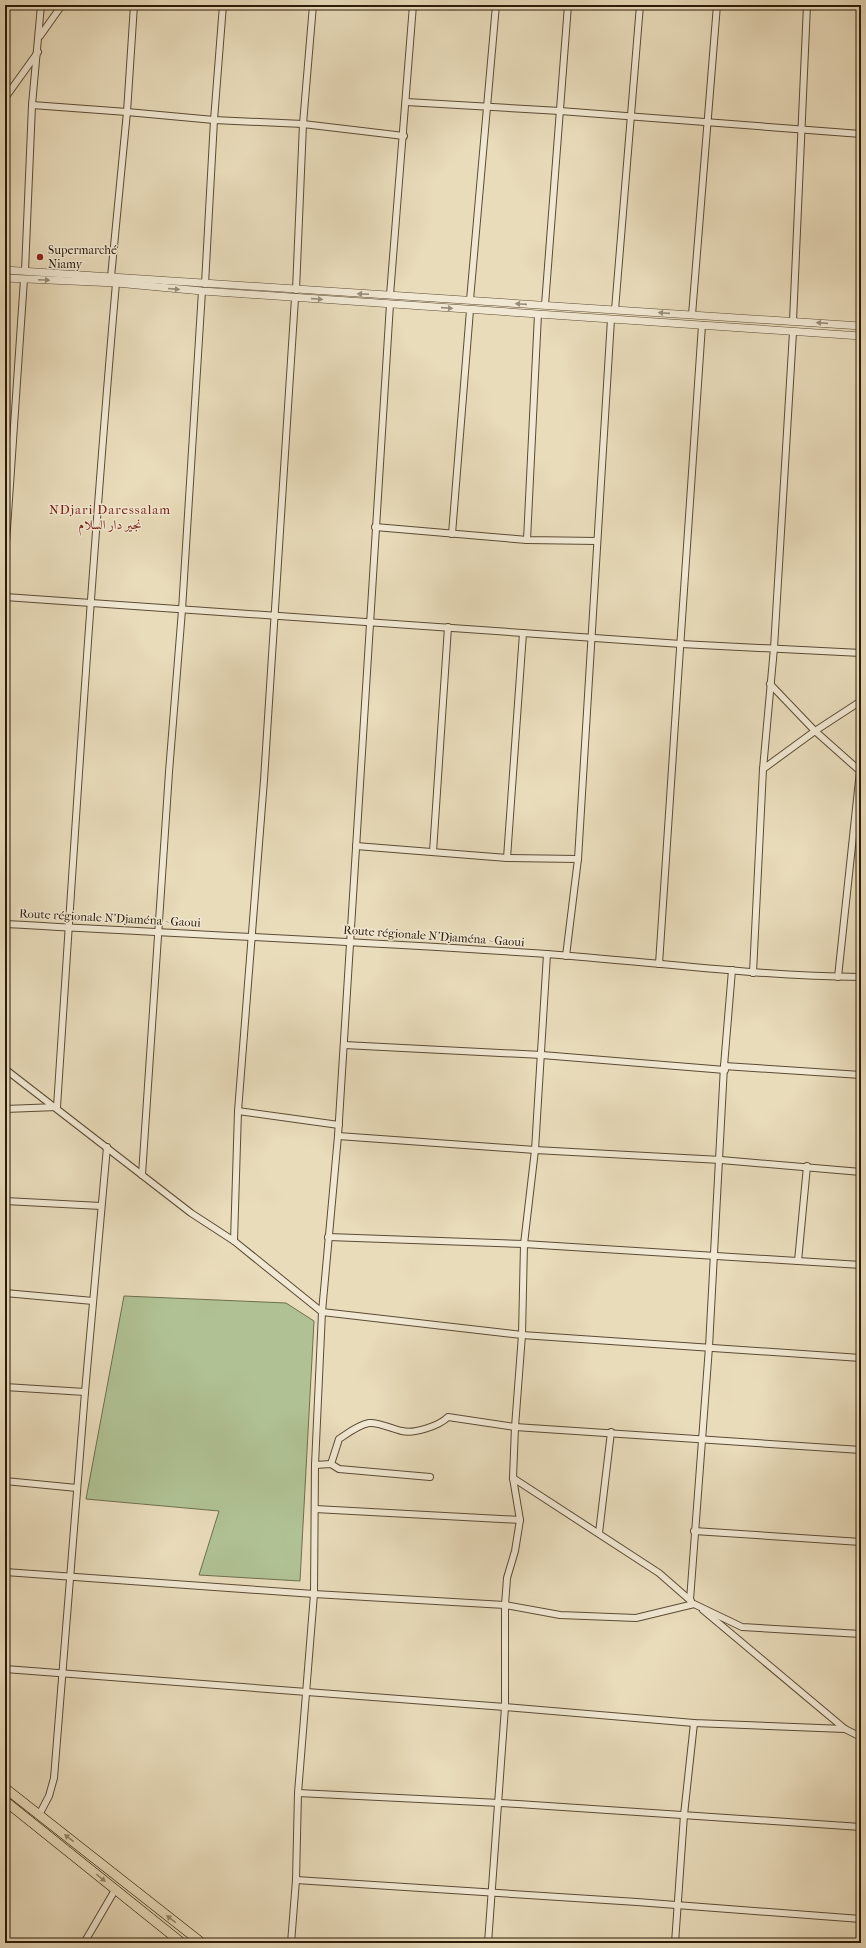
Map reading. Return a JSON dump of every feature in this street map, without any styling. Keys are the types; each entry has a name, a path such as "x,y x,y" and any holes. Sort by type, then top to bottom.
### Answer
{"main road":[{"path":"5,1788 202,1943"},
{"path":"5,1801 182,1943"}],"street":[{"path":"5,558 24,275 32,105 41,5"},
{"path":"39,39 62,5"},
{"path":"111,277 127,112 134,5"},
{"path":"206,284 214,120 223,5"},
{"path":"234,1241 238,1111 264,780 295,294 303,124 313,5"},
{"path":"390,295 404,136 413,5"},
{"path":"470,300 496,5"},
{"path":"545,305 568,5"},
{"path":"615,310 640,5"},
{"path":"692,315 717,5"},
{"path":"793,321 807,5"},
{"path":"5,98 38,51"},
{"path":"406,102 487,108 560,111 861,134"},
{"path":"32,105 214,120 303,124 404,136"},
{"path":"5,270 24,275 202,291 390,295 861,326"},
{"path":"5,278 24,275 111,277 206,284 390,304 861,336"},
{"path":"57,1107 98,498 116,284"},
{"path":"142,1175 158,932 182,610 202,291"},
{"path":"291,1943 296,1880 298,1793 314,1594 315,1465 322,1312 339,1124 349,941 390,304"},
{"path":"452,534 470,310"},
{"path":"527,540 538,314"},
{"path":"566,956 578,859 611,319"},
{"path":"659,964 681,644 686,543 702,326"},
{"path":"753,973 763,769 774,648 793,332"},
{"path":"375,527 527,540 597,541"},
{"path":"5,597 681,644 861,653"},
{"path":"433,852 448,627"},
{"path":"507,858 523,633"},
{"path":"770,684 815,731 860,771"},
{"path":"763,769 815,731 861,701"},
{"path":"838,977 860,771 861,745"},
{"path":"356,846 507,858 578,859"},
{"name":"Route régionale N'Djaména - Gaoui","path":"5,924 349,941 547,954 753,973 861,977"},
{"path":"488,1943 505,1707 505,1605 507,1578 515,1551 520,1520 513,1478 515,1427 522,1335 524,1244 535,1150 542,1056 547,954"},
{"path":"692,1602 694,1531 703,1439 732,970"},
{"path":"344,1045 861,1076"},
{"path":"5,1069 57,1107 191,1213 234,1241 322,1312 522,1335 861,1358"},
{"path":"5,1108 57,1107"},
{"path":"238,1111 339,1124"},
{"path":"338,1136 535,1150 721,1160 807,1166 861,1172"},
{"path":"39,1815 52,1787 107,1147"},
{"path":"798,1261 807,1166"},
{"path":"5,1201 101,1206"},
{"path":"328,1237 524,1244 861,1265"},
{"path":"5,1293 93,1301"},
{"path":"5,1387 85,1392"},
{"path":"332,1464 339,1439 362,1425 371,1423 404,1432 420,1430 443,1422 448,1417 515,1427 611,1432 861,1450"},
{"path":"599,1533 611,1432"},
{"path":"315,1465 332,1464 340,1469 430,1477"},
{"path":"513,1478 659,1573 845,1728 861,1737"},
{"path":"5,1481 77,1488"},
{"path":"315,1509 520,1520"},
{"path":"694,1531 861,1542"},
{"path":"5,1572 314,1594 505,1605 560,1615 636,1618 692,1602 742,1627 861,1634"},
{"path":"5,1669 306,1691 694,1723 845,1728"},
{"path":"675,1943 684,1815 694,1723"},
{"path":"298,1793 497,1803 861,1827"},
{"path":"296,1880 491,1892 861,1919"},
{"path":"84,1943 115,1890"}],"green space":[{"path":"124,1296 286,1303 314,1321 300,1581 199,1575 219,1511 86,1499"}],"place":[{"name":"Supermarché Niamy","path":"40,257"}],"district":[{"name":"NDjari Daressalam نجير دار السلام","path":"110,516"}]}
